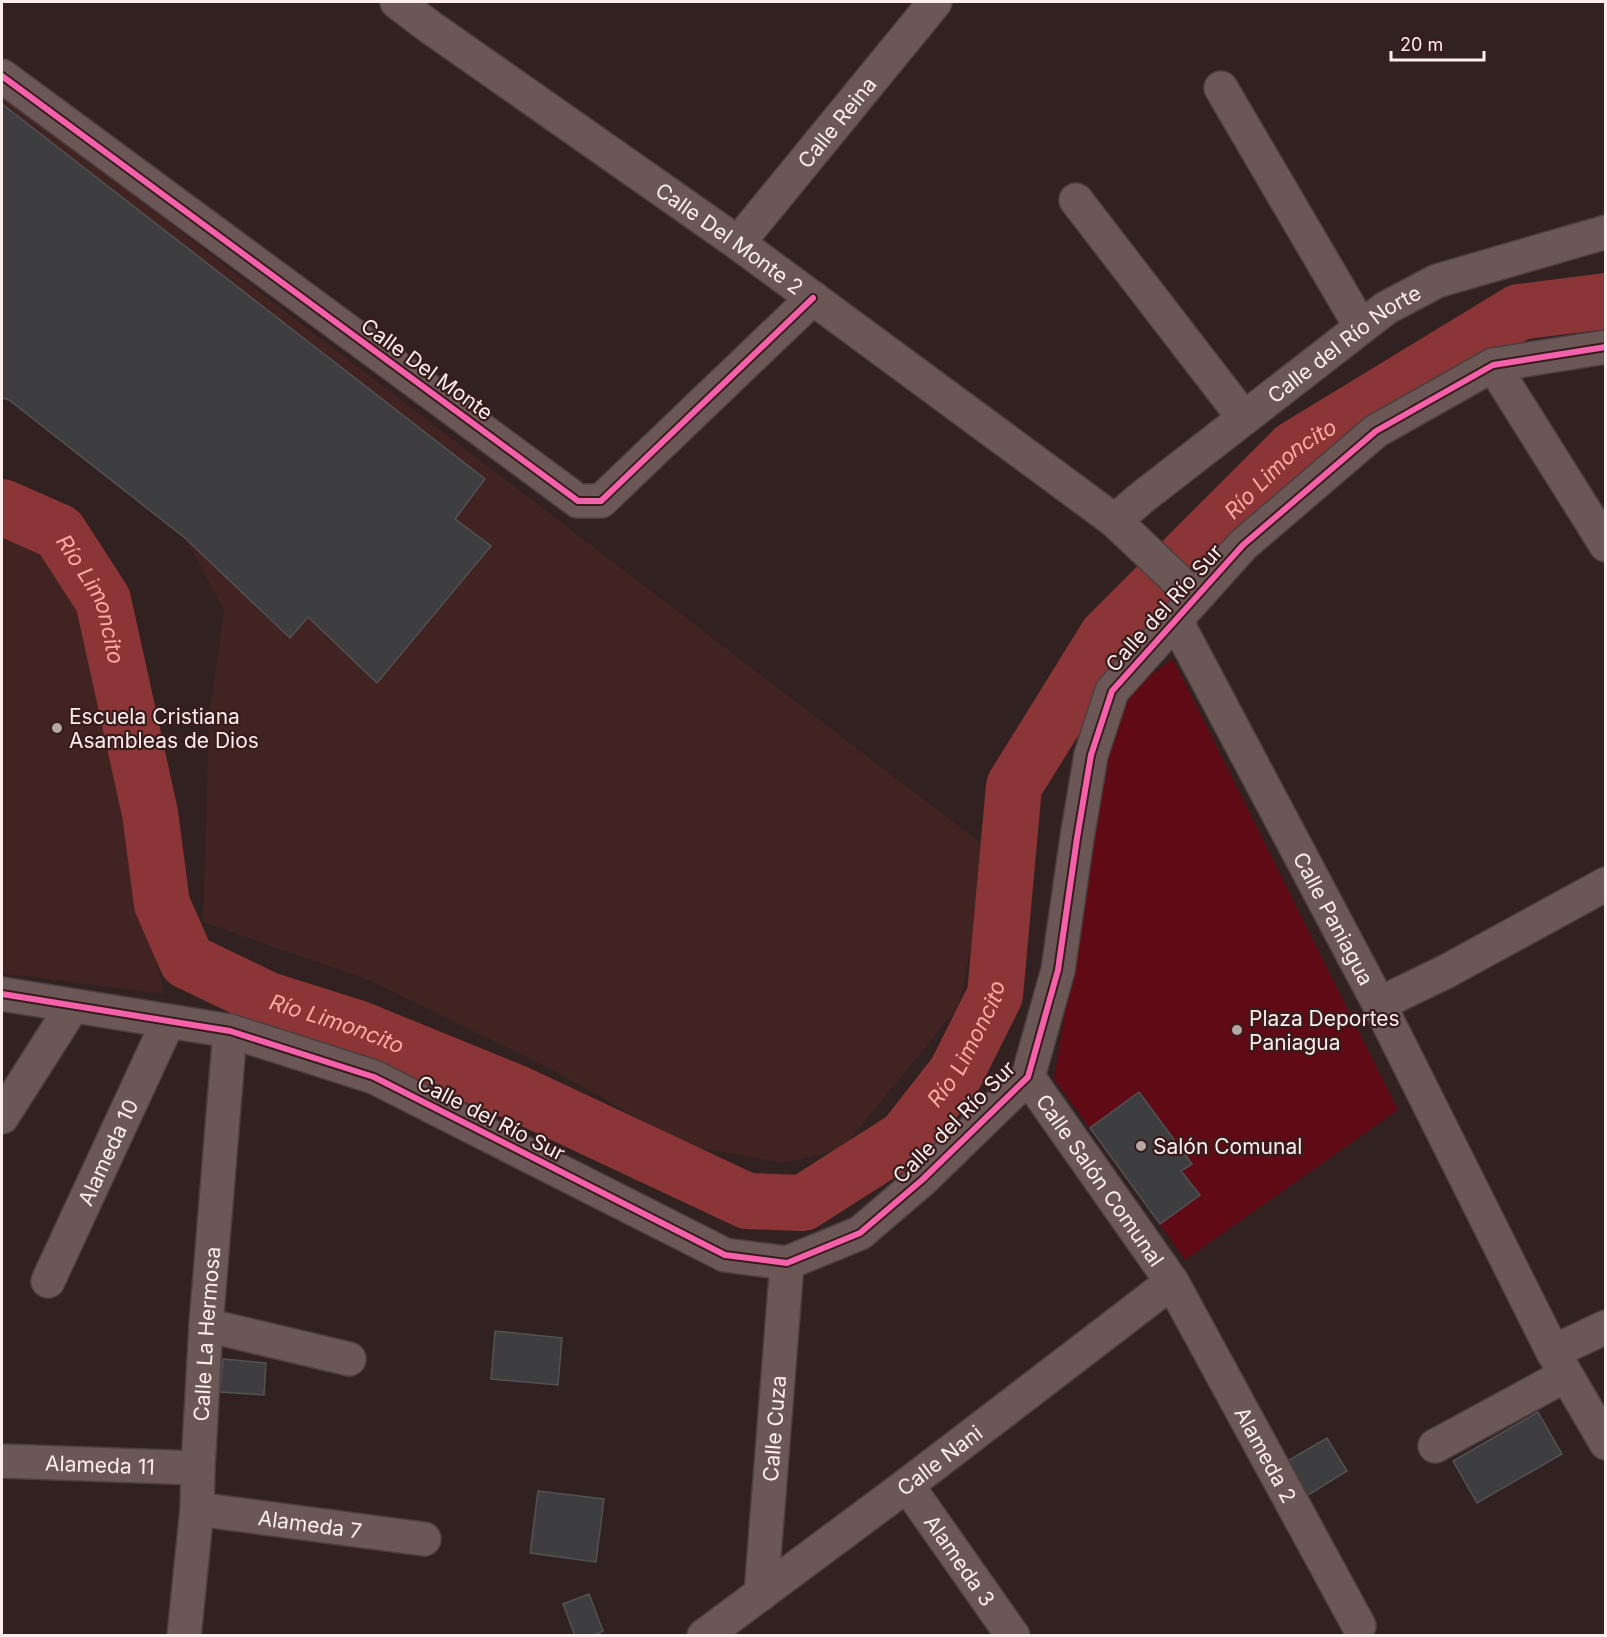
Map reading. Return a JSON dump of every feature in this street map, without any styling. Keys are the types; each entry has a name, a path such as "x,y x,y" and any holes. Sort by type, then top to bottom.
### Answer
{"street":[{"name":"Calle Del Monte 2","path":"397,2 738,243 1115,521 1139,542 1183,600"},
{"name":"Calle Reina","path":"738,243 935,2"},
{"name":"Calle Del Monte","path":"2,76 578,501 601,501 813,298"},
{"path":"1221,88 1361,327"},
{"path":"1076,200 1244,418"},
{"name":"Calle del Río Norte","path":"1115,521 1140,499 1386,308 1437,281 1605,232"},
{"name":"Calle del Río Sur","path":"2,994 230,1031 374,1077 725,1255 787,1263 860,1233 922,1180 1028,1077 1058,970 1091,755 1112,691 1183,600 1243,545 1376,431 1493,365 1605,347"},
{"path":"1493,365 1605,545"},
{"name":"Calle Paniagua","path":"1183,600 1379,1004 1560,1364 1605,1443"},
{"path":"1379,1004 1457,965 1605,884"},
{"path":"2,1117 72,1007"},
{"name":"Alameda 10","path":"48,1281 168,1022"},
{"name":"Calle La Hermosa","path":"184,1635 197,1509 206,1325 230,1031"},
{"name":"Calle Salón Comunal","path":"1028,1077 1172,1282"},
{"name":"Calle Cuza","path":"761,1594 787,1263"},
{"name":"Calle Nani","path":"704,1635 907,1485 1172,1282"},
{"name":"Alameda 2","path":"1172,1282 1359,1626"},
{"path":"206,1325 349,1359"},
{"path":"1435,1446 1560,1364 1605,1327"},
{"name":"Alameda 11","path":"2,1461 198,1468"},
{"name":"Alameda 3","path":"907,1485 1013,1635"},
{"name":"Alameda 7","path":"197,1509 424,1539"}],"shaded area":[{"path":"2,95 991,851 959,1006 842,1149 783,1163 685,1145 559,1073 371,981 203,922 209,718 224,610 185,538 290,638 308,617 377,683 490,546 455,519 485,479 2,104"},
{"name":"Escuela Cristiana Asambleas de Dios","path":"2,519 54,541 95,610 132,847 164,994 2,973"},
{"path":"1173,659 1398,1110 1185,1260 1160,1224 1199,1195 1181,1171 1191,1163 1139,1093 1090,1128 1054,1079 1088,874 1098,779 1121,711 1141,682"}],"building":[{"path":"2,104 485,479 455,519 491,546 377,683 308,617 290,638 185,538 9,400 2,398"},
{"name":"Salón Comunal","path":"1139,1092 1192,1164 1181,1171 1200,1195 1160,1224 1090,1128"},
{"path":"495,1331 562,1338 558,1385 491,1379"},
{"path":"223,1359 266,1363 264,1395 220,1392"},
{"path":"1538,1412 1562,1454 1477,1503 1453,1461"},
{"path":"1327,1438 1347,1471 1305,1497 1284,1463"},
{"path":"538,1491 604,1499 596,1562 530,1553"},
{"path":"589,1594 603,1631 592,1636 575,1636 563,1604"}],"waterway":[{"name":"Río Limoncito","path":"2,507 59,532 103,600 150,813 162,904 187,961 268,1000 357,1028 519,1094 747,1201 803,1203 905,1138 956,1073 995,995 1014,786 1107,636 1294,449 1519,312 1606,301"}],"cycle path":[{"path":"2,76 578,501 601,501 813,298"},
{"path":"2,994 230,1031 374,1077 725,1255 787,1263 860,1233 922,1180 1028,1077 1058,970 1091,755 1112,691 1243,545 1376,431 1493,365 1606,347"}],"place":[{"name":"Escuela Cristiana Asambleas de Dios","path":"57,728"},
{"name":"Plaza Deportes Paniagua","path":"1237,1030"},
{"name":"Salón Comunal","path":"1141,1146"}]}
